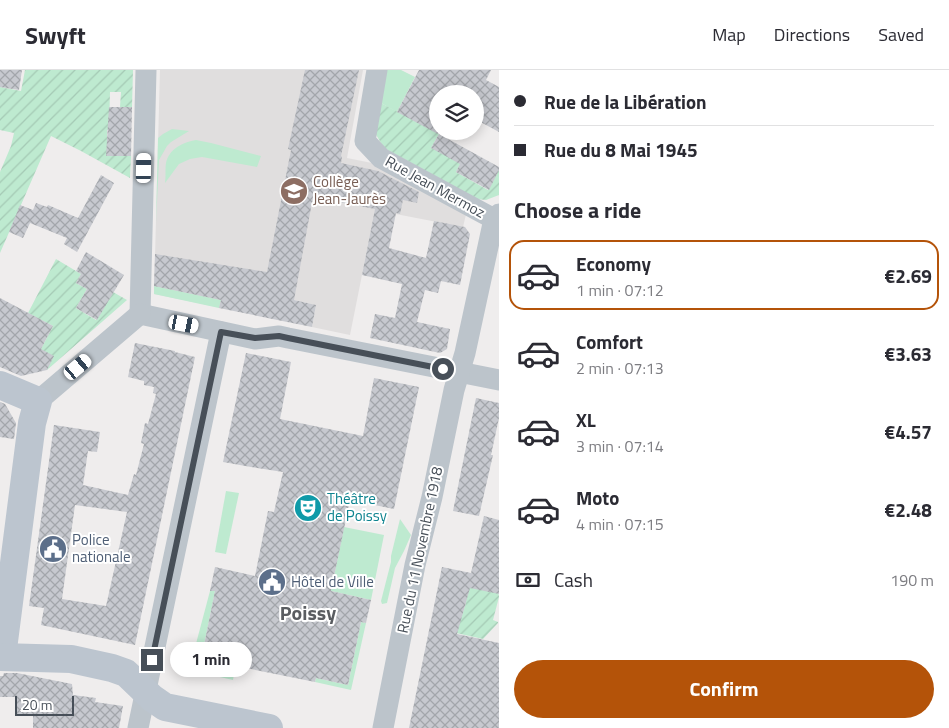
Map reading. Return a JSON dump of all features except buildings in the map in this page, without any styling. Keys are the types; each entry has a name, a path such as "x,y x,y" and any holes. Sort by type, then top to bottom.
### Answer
{"street":[{"path":"146,70 140,314 38,401 32,423 2,647 121,670 133,678 157,703 171,709 269,728"},
{"name":"Rue Jean Mermoz","path":"377,70 365,141 382,158 496,217"},
{"name":"Rue du 11 Novembre 1918","path":"382,728 415,565 432,498 454,390 465,353 496,217"},
{"path":"140,314 255,338 279,336 499,380"},
{"path":"138,728 221,332"},
{"path":"0,385 38,401"}],"shaded area":[{"name":"Collège Jean-Jaurès","path":"160,70 363,70 347,158 387,166 467,210 463,227 375,210 350,335 312,327 316,305 294,300 290,322 154,294"}],"green space":[{"path":"25,70 133,70 132,107 120,107 121,92 110,92 109,130 107,130 107,155 131,156 130,178 51,136 0,253 0,172 11,146 14,133 0,130 0,87 21,91"},
{"path":"387,70 401,70 415,77 397,112 381,103"},
{"path":"381,103 429,129 429,140 436,140 431,148 468,150 456,172 488,190 499,170 499,195 486,200 477,199 384,148 375,133"},
{"path":"172,129 189,131 171,142 159,160 156,223 158,138"},
{"path":"196,140 261,156 257,167 202,157 190,159 179,164 165,183 166,163 170,154 182,144"},
{"path":"56,259 81,274 76,283 87,289 76,308 96,320 113,292 127,300 47,370 41,349 53,326 28,313"},
{"path":"154,286 221,300 219,308 154,294"},
{"path":"226,491 239,493 226,554 215,552"},
{"path":"400,519 411,535 395,568 387,603 382,604 381,601"},
{"path":"344,527 384,535 371,600 331,591"},
{"path":"468,573 496,579 499,597 493,620 498,623 483,639 456,633 466,603"},
{"path":"210,591 215,591 202,655 236,662 233,680 189,670"},
{"path":"361,622 366,623 351,690 315,682 316,678 348,685"}],"place":[{"name":"Collège Jean-Jaurès","path":"294,191"},
{"name":"Théâtre de Poissy","path":"308,508"},
{"name":"Police nationale","path":"53,549"},
{"name":"Hôtel de Ville","path":"272,582"}],"district":[{"name":"Poissy","path":"308,613"}],"route":[{"path":"152,660 221,332 255,338 279,336 443,369"}]}
